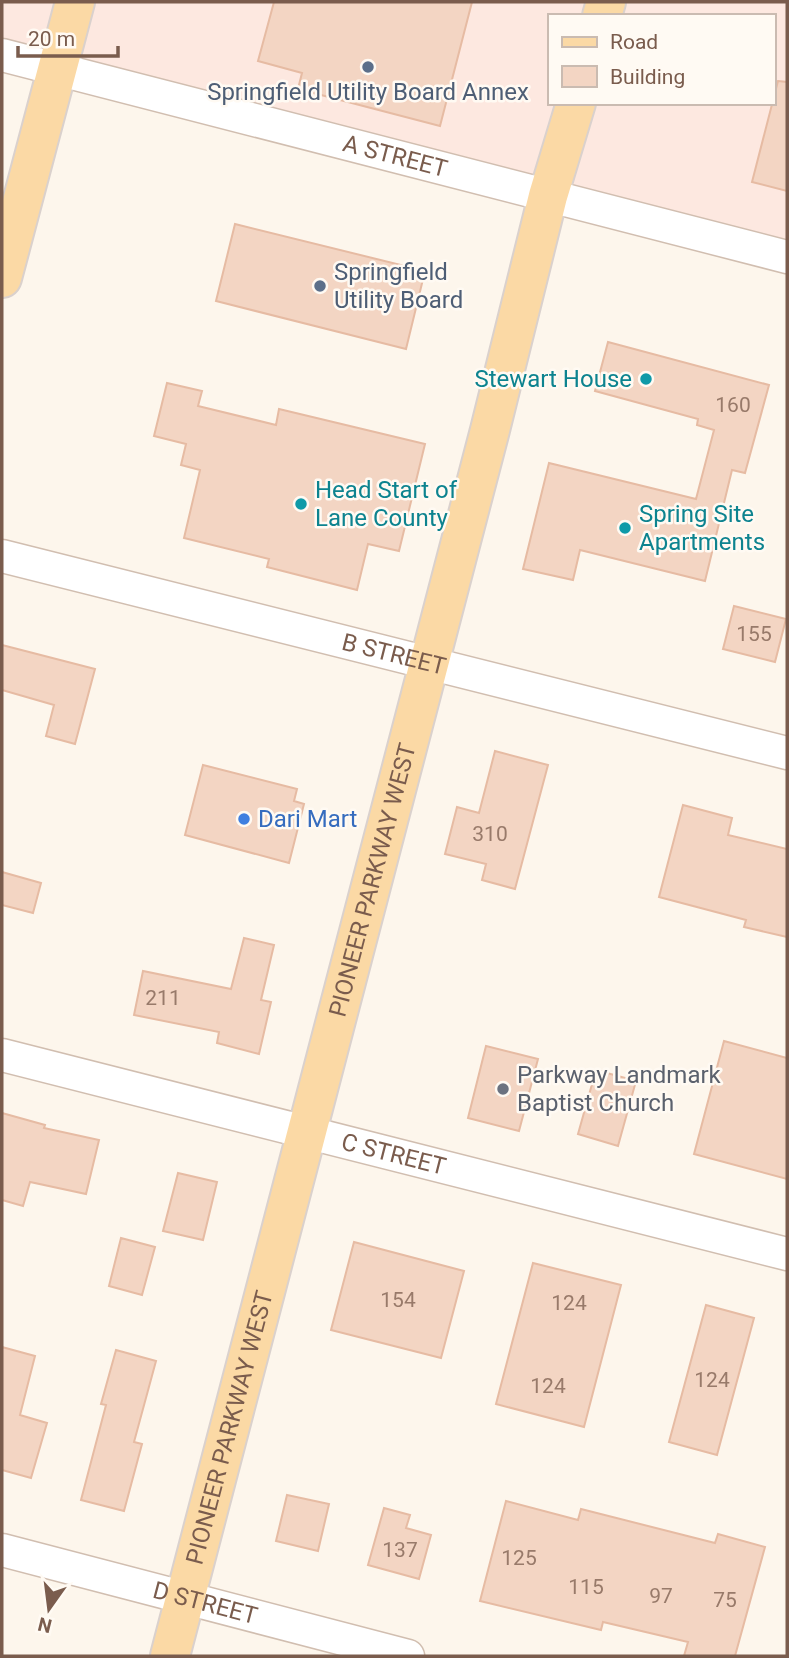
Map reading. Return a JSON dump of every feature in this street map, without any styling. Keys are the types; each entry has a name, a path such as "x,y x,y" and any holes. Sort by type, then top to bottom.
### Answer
{"main road":[{"path":"2,278 75,2"},
{"name":"PIONEER PARKWAY WEST","path":"170,1656 548,195 575,105"}],"street":[{"name":"A STREET","path":"2,55 787,257"},
{"name":"B STREET","path":"2,556 787,754"},
{"name":"C STREET","path":"2,1055 787,1254"},
{"name":"D STREET","path":"2,1550 408,1656"}],"shaded area":[{"path":"2,2 787,2 787,257 2,58"}],"building":[{"name":"Springfield Utility Board Annex","path":"274,2 472,2 440,126 298,89 302,73 258,61"},
{"path":"778,81 787,82 787,191 752,182 772,105 775,105"},
{"name":"Springfield Utility Board","path":"235,224 425,271 406,349 216,301"},
{"path":"608,342 769,385 745,473 732,470 705,581 580,550 573,580 523,569 549,463 696,499 714,430 697,425 698,419 595,391"},
{"name":"Head Start of Lane County","path":"167,383 202,391 198,406 276,425 279,409 425,444 399,551 368,544 357,590 267,567 269,559 184,538 200,470 181,465 186,444 154,436"},
{"path":"734,606 786,619 775,662 723,649"},
{"path":"2,645 95,669 75,744 46,736 54,705 2,690"},
{"path":"495,751 548,765 515,889 482,880 486,864 445,854 457,807 479,813"},
{"name":"Dari Mart","path":"203,765 297,789 294,801 304,804 289,863 185,835"},
{"path":"683,805 732,818 728,835 787,849 787,937 744,927 746,920 659,897"},
{"path":"2,872 41,883 33,913 2,905"},
{"path":"244,938 274,945 261,1000 271,1002 259,1054 217,1043 219,1032 134,1015 143,971 231,989"},
{"path":"724,1041 787,1058 787,1179 694,1154"},
{"name":"Parkway Landmark Baptist Church","path":"486,1046 538,1059 519,1131 468,1118"},
{"path":"596,1070 636,1081 618,1146 578,1134"},
{"path":"2,1113 45,1125 44,1128 99,1140 86,1194 30,1182 23,1206 2,1200"},
{"path":"178,1173 217,1182 203,1240 163,1231"},
{"path":"121,1238 155,1247 142,1295 109,1286"},
{"path":"354,1242 464,1271 441,1358 331,1330"},
{"path":"533,1263 621,1285 584,1427 496,1404"},
{"path":"706,1305 754,1318 717,1455 669,1442"},
{"path":"2,1347 35,1356 20,1415 47,1423 31,1478 2,1470"},
{"path":"116,1350 156,1361 134,1442 142,1444 124,1511 81,1500 106,1405 101,1404"},
{"path":"287,1495 329,1504 318,1551 276,1541"},
{"path":"506,1501 578,1520 581,1509 715,1543 718,1534 765,1547 735,1656 684,1656 688,1642 603,1622 601,1630 480,1601"},
{"path":"384,1508 410,1515 406,1528 431,1535 419,1579 368,1565"}],"place":[{"name":"Springfield Utility Board Annex","path":"368,67"},
{"name":"Springfield Utility Board","path":"320,286"},
{"name":"Stewart House","path":"646,379"},
{"name":"Head Start of Lane County","path":"301,504"},
{"name":"Spring Site Apartments","path":"625,528"},
{"name":"Dari Mart","path":"244,819"},
{"name":"Parkway Landmark Baptist Church","path":"503,1089"}]}
